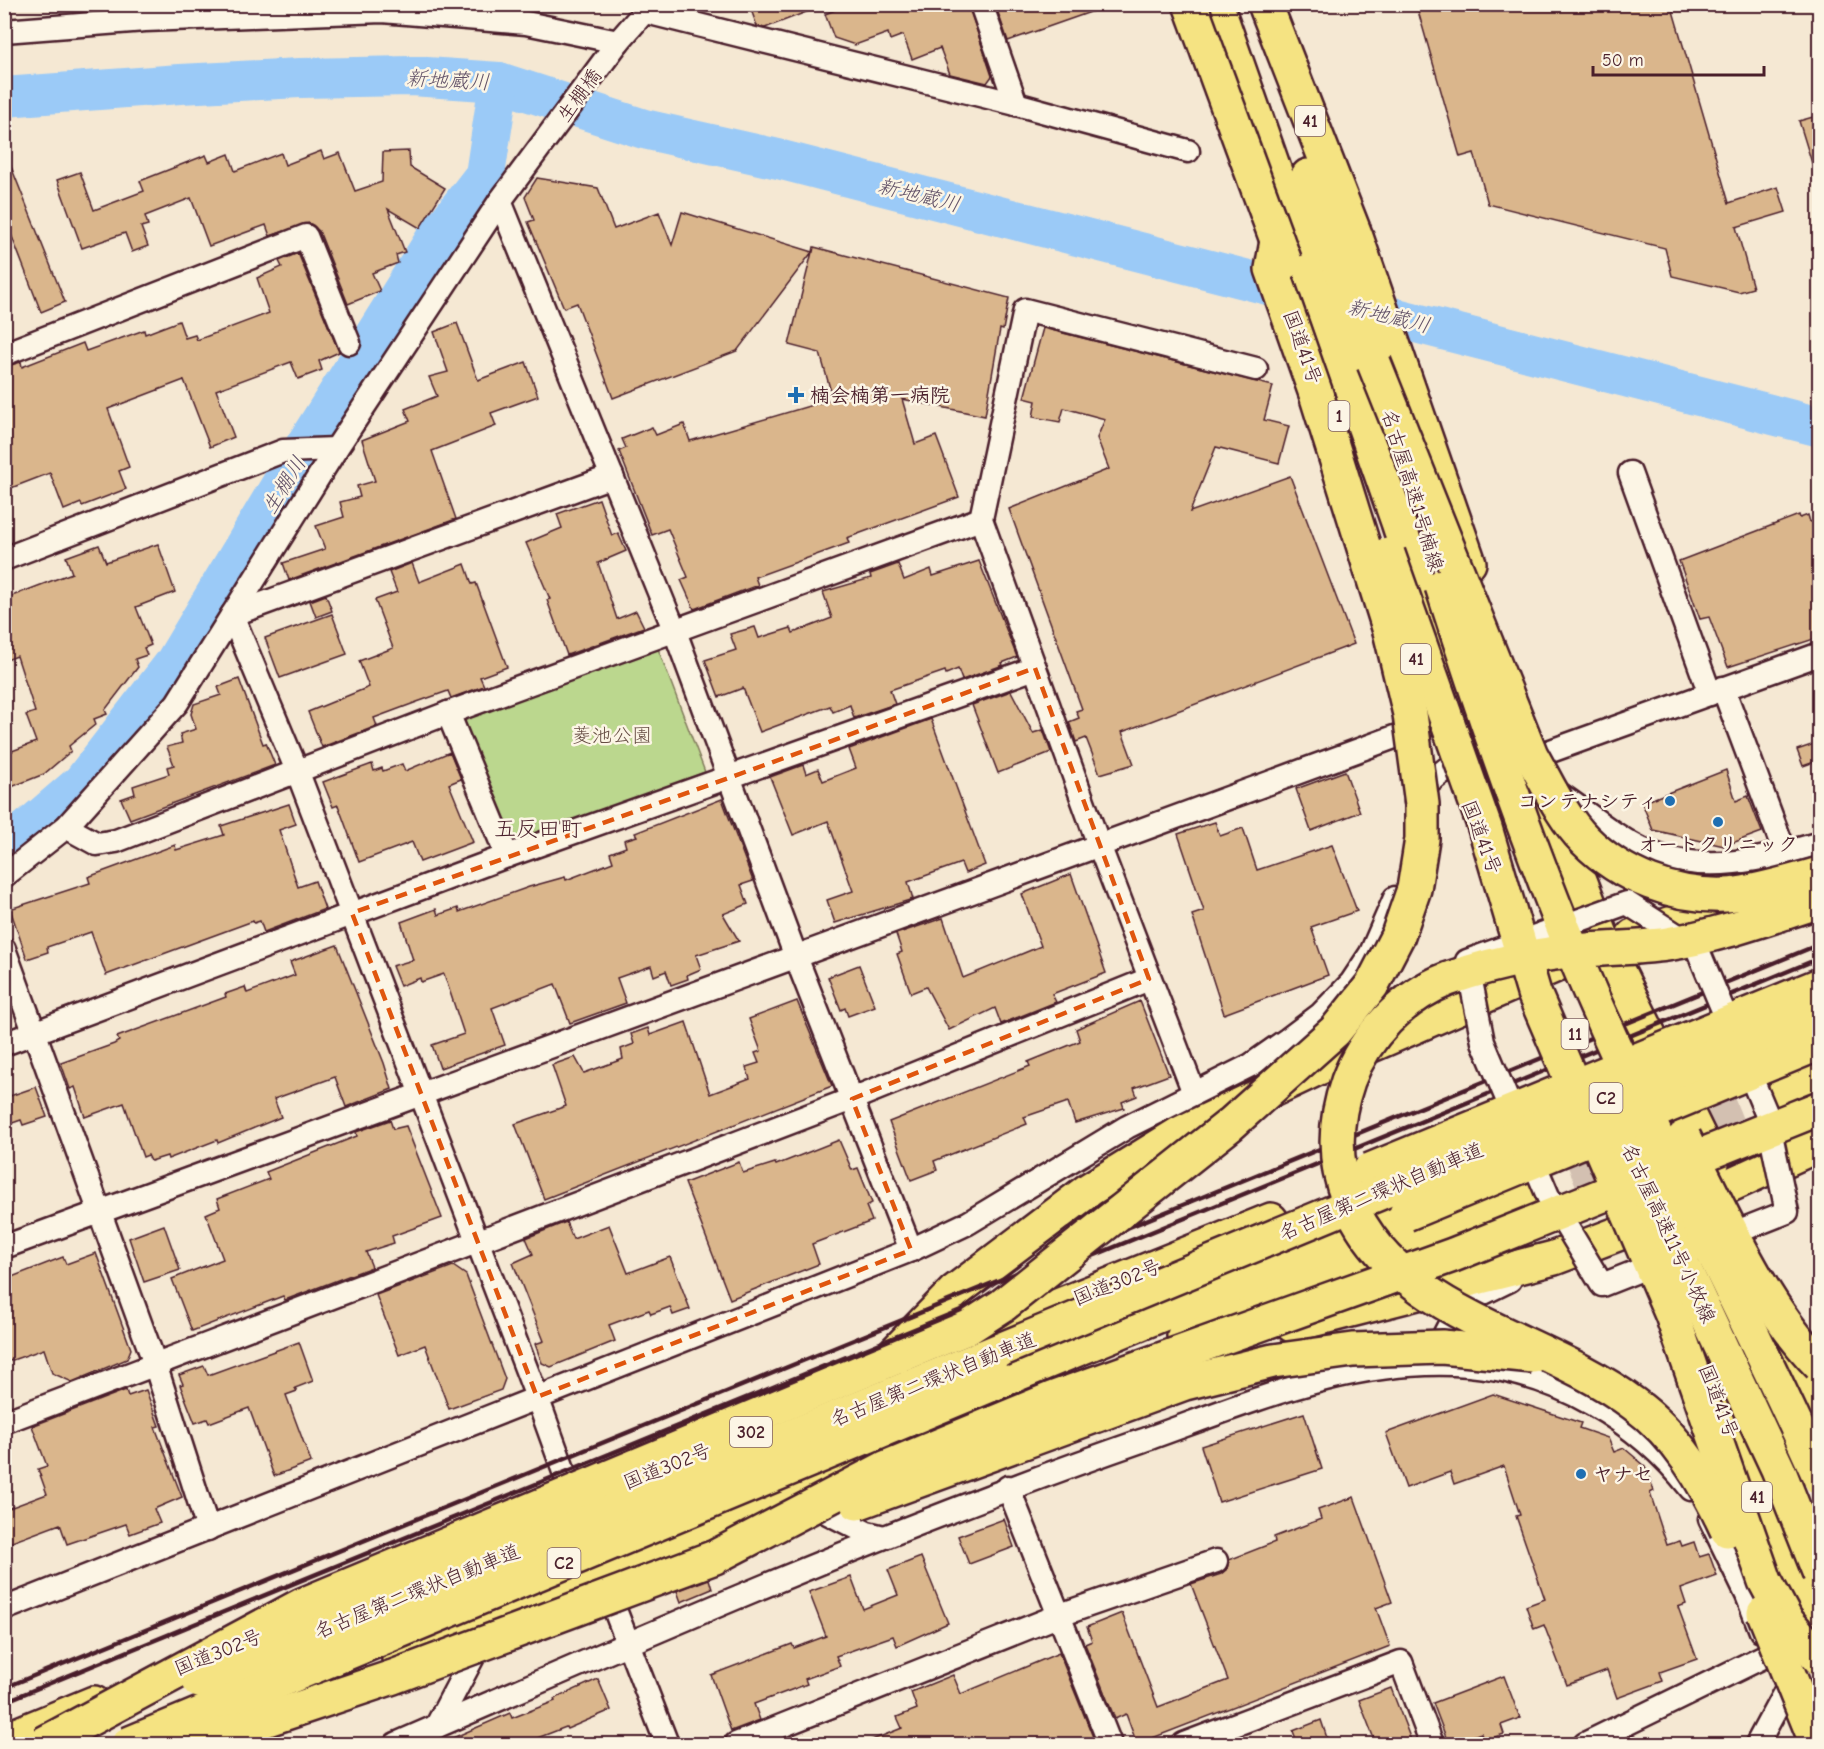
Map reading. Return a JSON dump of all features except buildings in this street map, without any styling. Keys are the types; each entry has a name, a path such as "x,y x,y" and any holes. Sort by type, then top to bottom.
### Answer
{"highway":[{"name":"国道41号","path":"1179,4 1438,721 1536,973 1661,1217 1685,1240 1690,1264 1695,1338 1820,1658"},
{"name":"1","path":"1190,4 1277,241 1479,823"},
{"path":"1216,4 1398,522 1452,690 1479,823 1534,993 1672,1315 1765,1581 1786,1620 1801,1641 1820,1658"},
{"name":"名古屋高速1号楠線","path":"1248,4 1374,363 1487,726 1524,829 1590,958"},
{"name":"41","path":"1265,4 1356,237 1406,377 1539,771 1590,958 1724,1188 1820,1425"},
{"path":"25,1739 302,1605 969,1327 1003,1305 1231,1124 1335,1031 1372,985 1398,935 1414,889 1422,839 1422,804 1410,714 1390,632 1316,394 1272,269 1277,241"},
{"path":"1374,363 1531,755 1557,800 1584,839 1618,867 1668,890 1727,895 1820,874"},
{"name":"名古屋高速11号小牧線","path":"1479,823 1555,992 1778,1469 1820,1574"},
{"path":"1661,1217 1572,991 1570,980 1573,967 1688,918 1738,905 1820,890"},
{"path":"1817,1744 1777,1642 1707,1486 1671,1438 1636,1405 1594,1376 1416,1286 1386,1261 1358,1222 1341,1182 1336,1142 1341,1102 1354,1065 1378,1029 1406,1001 1446,980 1505,962 1562,952 1666,944 1713,935 1820,901"},
{"path":"862,1386 954,1292 1090,1189 1179,1134 1316,1069 1536,973 1590,958"},
{"path":"1590,958 1758,1281 1809,1354 1820,1365"},
{"name":"名古屋高速11号小牧線","path":"1590,958 1820,1478"},
{"path":"1067,1324 1233,1229 1820,985"},
{"path":"1754,1024 1820,998"},
{"name":"名古屋第二環状自動車道","path":"25,1739 1067,1324 1393,1185 1820,1011"},
{"name":"名古屋第二環状自動車道","path":"128,1744 1820,1043"},
{"path":"1785,1091 1820,1077"},
{"path":"715,1557 885,1468 1054,1398 1453,1255 1820,1108"},
{"name":"国道302号","path":"25,1739 575,1504 1499,1129"},
{"path":"889,1456 1258,1334 1554,1258 1661,1217 1820,1144"},
{"path":"184,1744 492,1621 889,1456 1527,1196"},
{"path":"184,1744 220,1735 393,1677 1185,1383 1273,1361 1353,1350 1442,1347 1506,1352 1561,1360"}],"street":[{"path":"648,8 669,4"},
{"path":"981,4 1016,104"},
{"path":"4,31 145,20 382,8 526,23 618,42"},
{"path":"648,8 1188,151"},
{"name":"生棚橋","path":"4,876 66,827 177,703 232,615 329,449 500,201 618,42 648,8"},
{"path":"500,201 674,629 796,957 911,1250"},
{"path":"4,354 306,236 349,343"},
{"path":"1194,1093 1099,845 981,519 1025,310 1256,369"},
{"path":"4,559 283,451 329,449"},
{"path":"1630,473 1785,853"},
{"path":"612,476 232,615 298,773 352,913 667,1744"},
{"path":"66,827 81,838 97,844 116,841 298,773 448,713 981,519"},
{"path":"1820,654 1717,691 1539,771 1648,852 1689,862 1738,864 1820,843"},
{"path":"4,1044 507,856 1035,668"},
{"path":"448,713 507,856"},
{"path":"4,1247 1438,721"},
{"path":"4,1609 537,1396 911,1250 968,1223 1127,1127 1251,1065 1321,1014 1351,984 1371,952 1400,886 1410,848 1418,796 1426,785 1454,763"},
{"path":"1738,905 1785,853"},
{"path":"1627,903 1697,948 1767,1115 1787,1212 1602,1285 1548,1196 1483,1042 1467,961 1627,903"},
{"path":"4,949 37,1032 155,1364 208,1529"},
{"path":"4,1422 852,1099 1149,979"},
{"path":"1430,1364 1457,1310 1473,1298 1554,1258"},
{"path":"396,1744 627,1643 1008,1487 1294,1387 1345,1374 1430,1364 1514,1371 1551,1384 1595,1406 1629,1427 1665,1458 1689,1487 1715,1527 1747,1595 1806,1744"},
{"path":"1008,1487 1110,1744"},
{"path":"795,1496 867,1533 884,1538"},
{"path":"736,1744 1060,1616 1216,1561"},
{"path":"436,1727 492,1621"},
{"path":"1585,1744 1769,1654"},
{"path":"1184,1744 1401,1662 1432,1744"},
{"path":"1757,1744 1785,1692"}],"highlighted area":[{"path":"1035,668 1149,979 852,1099 911,1250 537,1397 352,913"}],"green space":[{"name":"菱池公園","path":"657,646 705,772 508,846 459,721"}],"waterway":[{"name":"新地蔵川","path":"4,97 300,78 412,76 499,82 644,129 778,159 1820,427"},
{"name":"生棚川","path":"4,850 82,783 174,664 285,478 434,241 485,175 499,82"}],"tunnel":[{"path":"1527,1196 1785,1091"}],"railway":[{"path":"4,1688 1820,944"},
{"path":"4,1702 1820,958"}],"place":[{"name":"楠会楠第一病院","path":"796,395"},
{"name":"コンテナシティ","path":"1670,801"},
{"name":"オートクリニック","path":"1718,822"},
{"name":"ヤナセ","path":"1581,1474"}],"district":[{"name":"五反田町","path":"538,828"}]}
